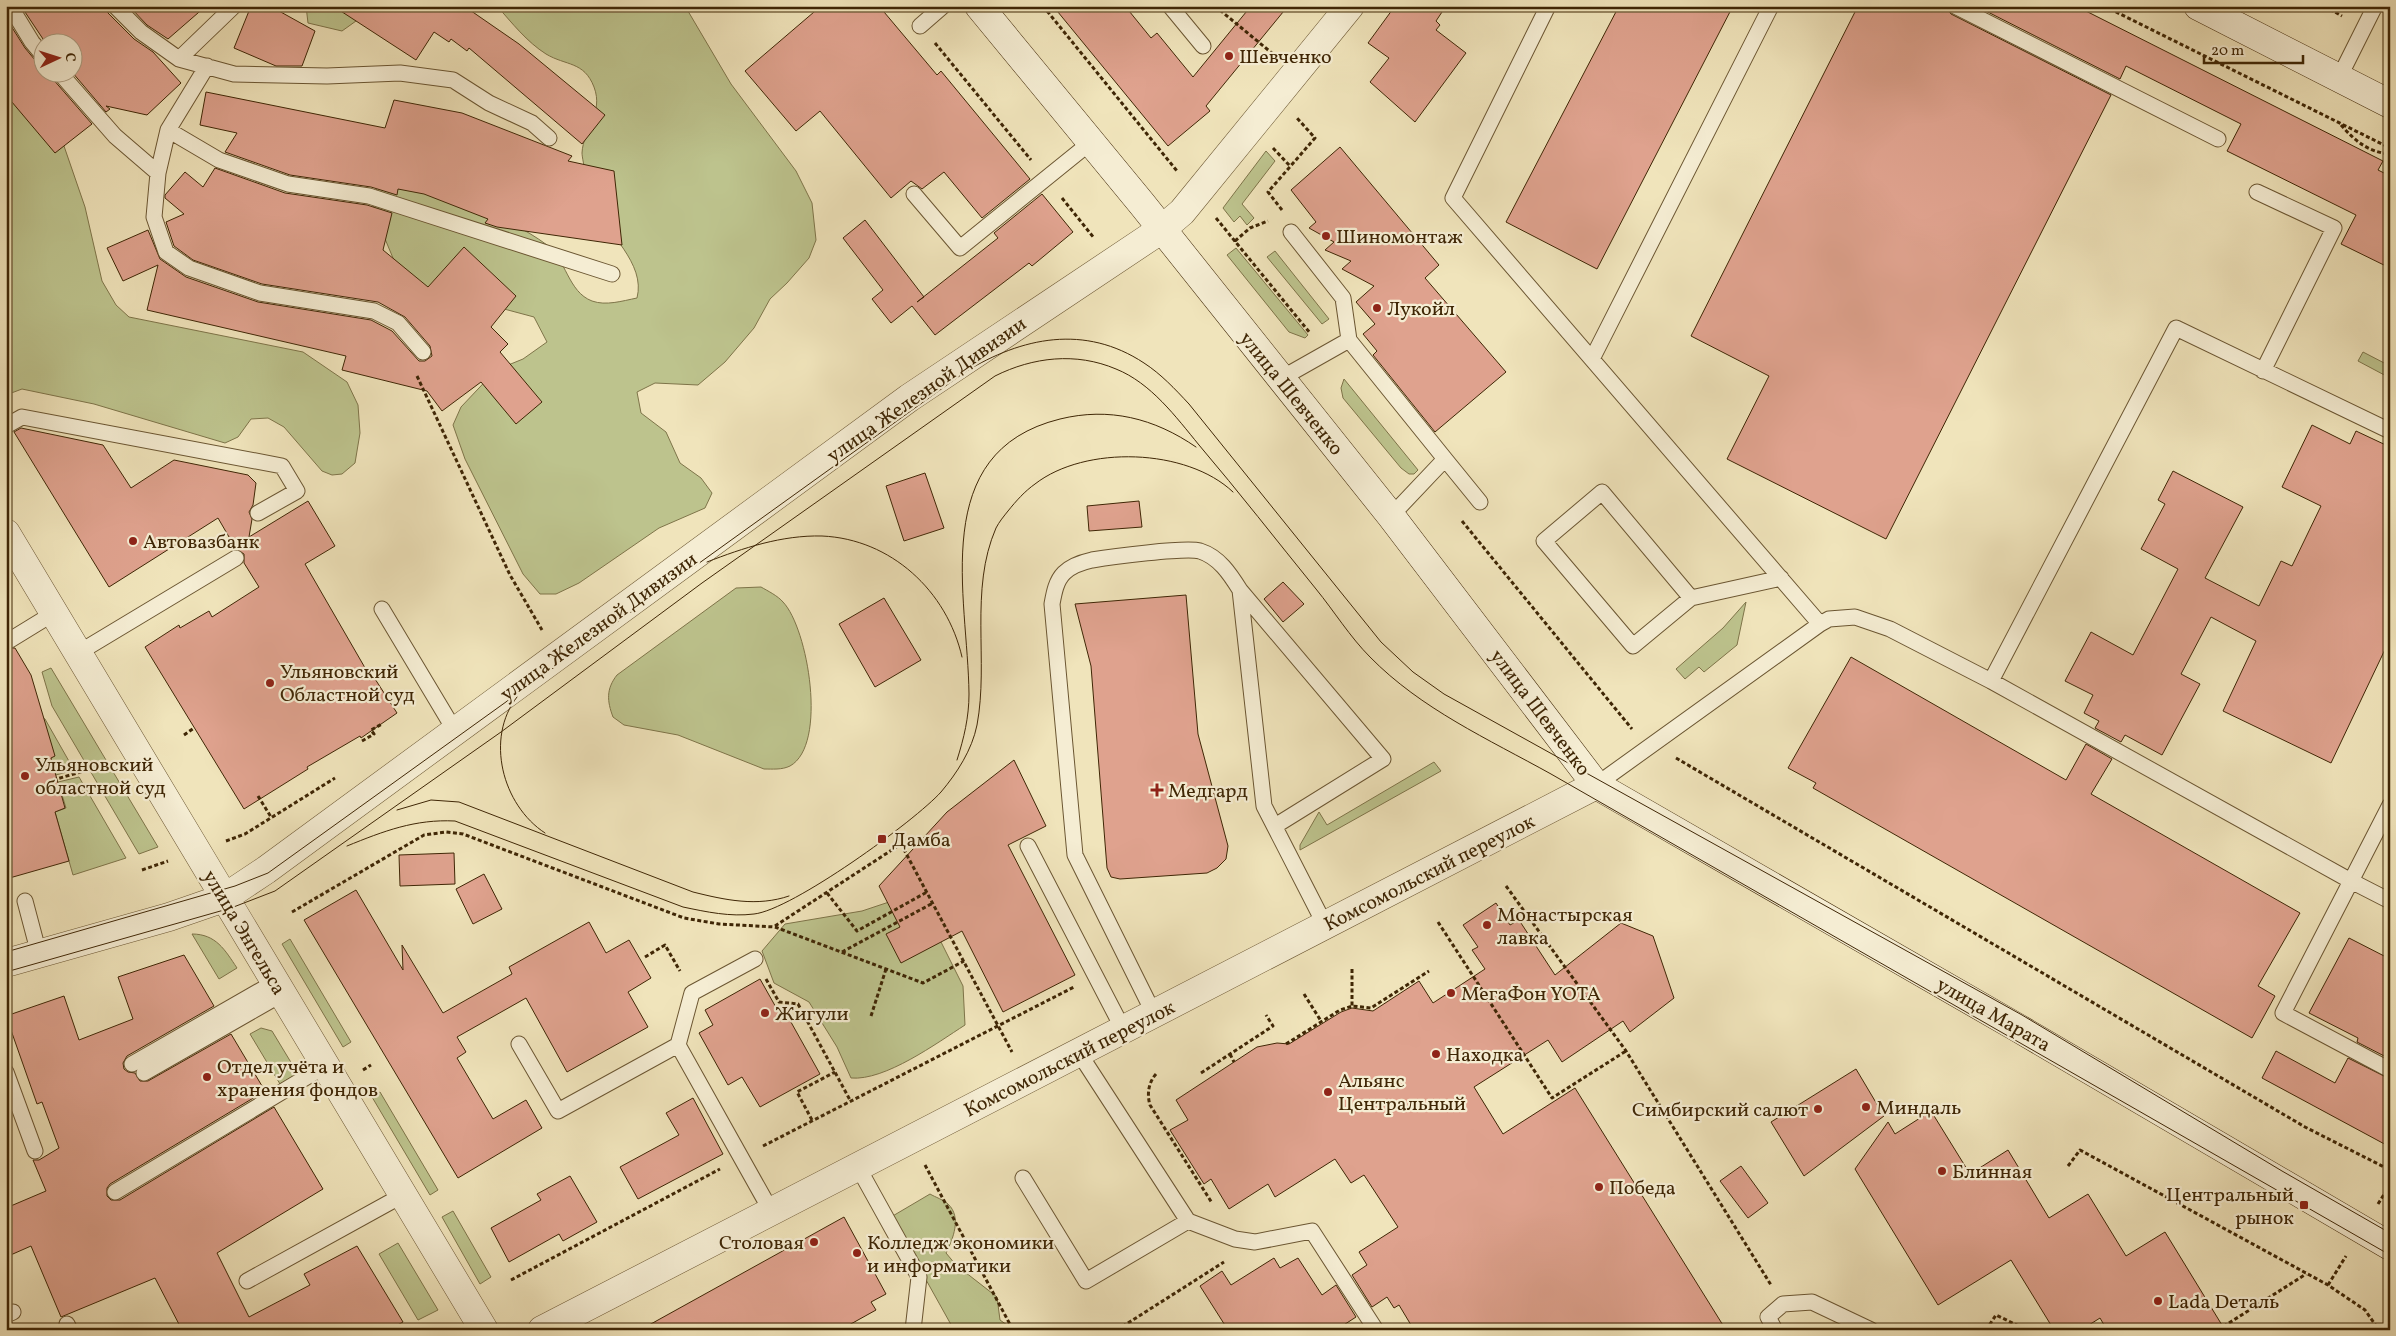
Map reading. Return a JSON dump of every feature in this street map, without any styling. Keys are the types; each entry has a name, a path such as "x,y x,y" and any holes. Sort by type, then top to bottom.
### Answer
{"street":[{"name":"улица Шевченко","path":"979,6 1162,229 1391,516 1596,785"},
{"name":"улица Железной Дивизии","path":"6,963 168,917 224,898 266,870 909,398 1162,229 1182,212 1350,6"},
{"path":"2198,6 2390,104"},
{"name":"улица Энгельса","path":"6,533 484,1330"},
{"name":"Комсомольский переулок","path":"542,1330 1596,785"},
{"name":"улица Марата","path":"1596,785 2018,1028 2390,1246"}],"lane":[{"path":"10,6 32,42"},
{"path":"115,6 141,32 179,59 234,74 327,76 400,73 453,80 489,103 532,123 549,138"},
{"path":"179,59 234,6"},
{"path":"920,26 944,6"},
{"path":"1170,6 1203,46"},
{"path":"1548,6 1453,198 1820,624"},
{"path":"1592,360 1771,6"},
{"path":"1955,6 2218,139"},
{"path":"2338,78 2375,6"},
{"path":"207,66 168,130 158,173 154,217 166,252 189,268 260,293 374,311 398,323 424,352"},
{"path":"68,82 115,136 158,173"},
{"path":"168,130 219,160 288,184 369,196 612,274"},
{"path":"914,194 960,248 1091,142"},
{"path":"2257,192 2334,228 2263,371"},
{"path":"1291,232 1343,298 1349,340 1480,502"},
{"path":"1991,681 2176,328 2390,431"},
{"path":"1280,379 1349,340"},
{"path":"6,426 22,417 282,466 297,491 258,513"},
{"path":"1391,516 1445,459"},
{"path":"1691,598 1602,492 1544,541 1633,646 1691,598 1781,578"},
{"path":"1154,1014 1075,855 1052,604 1056,586 1065,572 1078,564 1093,560 1183,550 1199,551 1217,560 1230,573 1240,590 1382,759 1275,826"},
{"path":"78,653 236,558"},
{"path":"1240,590 1264,806 1326,925"},
{"path":"382,609 455,731"},
{"path":"10,640 54,614"},
{"path":"1596,785 1820,624 1829,619 1843,617 1873,622 1991,681 2390,901"},
{"path":"2390,805 2282,1013 2390,1070"},
{"path":"1028,846 1124,1030"},
{"path":"25,901 39,954"},
{"path":"755,958 692,994 678,1045 771,1211"},
{"path":"138,1068 278,988"},
{"path":"519,1044 558,1111 678,1045"},
{"path":"1079,1052 1188,1220 1235,1239 1255,1242 1312,1231 1376,1330"},
{"path":"115,1192 325,1066"},
{"path":"6,1072 35,1151"},
{"path":"858,1167 919,1277 913,1330"},
{"path":"1023,1178 1086,1281 1188,1220"},
{"path":"247,1280 403,1195"},
{"path":"1775,1330 1768,1318 1783,1304 1812,1302 1872,1330"}],"path":[{"path":"1043,6 1327,353"},
{"path":"1215,6 1273,54"},
{"path":"2104,6 2390,148"},
{"path":"920,26 1098,243"},
{"path":"1285,214 1268,192 1315,138 1292,112"},
{"path":"2339,123 2355,142 2378,153 2390,154"},
{"path":"1268,143 1290,166"},
{"path":"1235,241 1250,228"},
{"path":"424,352 416,374 421,386 510,575 543,633"},
{"path":"1459,518 1638,736 2305,1127 2390,1170"},
{"path":"362,741 374,734 371,730 382,724"},
{"path":"184,734 194,728"},
{"path":"54,780 84,771"},
{"path":"258,796 272,817"},
{"path":"292,912 424,835 446,832 463,834 684,918 719,924 775,927 923,983 964,961"},
{"path":"775,927 901,844 997,1025 1096,976"},
{"path":"1506,886 1626,1050 1783,1304"},
{"path":"827,893 857,931 927,892"},
{"path":"842,952 933,903"},
{"path":"1438,922 1552,1098 1626,1050"},
{"path":"645,957 666,945 692,994"},
{"path":"755,958 779,1002 798,1004 850,1100"},
{"path":"871,1016 886,969"},
{"path":"1352,969 1352,1006"},
{"path":"1286,1044 1340,1010 1352,1006 1371,1008 1429,971"},
{"path":"1304,994 1321,1021"},
{"path":"1201,1073 1273,1026 1266,1015"},
{"path":"1230,1054 1234,1062"},
{"path":"812,1120 797,1092 835,1072"},
{"path":"1156,1074 1149,1091 1150,1105 1235,1239"},
{"path":"2068,1166 2080,1150 2307,1274 2365,1310 2379,1330"},
{"path":"922,1160 1012,1330"},
{"path":"1117,1330 1255,1242"},
{"path":"2218,1330 2307,1274"},
{"path":"1986,1330 1996,1315 2027,1330"}],"green space":[{"path":"306,6 394,6 370,11 342,31 308,23"},
{"path":"497,6 685,6 731,84 796,171 812,203 816,240 809,258 770,299 754,328 725,362 698,385 655,383 637,392 641,413 666,432 680,463 701,478 712,493 705,508 659,528 579,583 556,594 540,594 523,574 465,459 453,425 461,407 496,370 523,359 547,342 534,317 422,287 393,258 373,210 375,191 383,183 393,180 432,193 493,215 547,245 559,258 572,283 584,297 592,301 608,303 637,298 638,285 636,273 624,249 594,204 583,163 583,145 595,113 596,96 594,87 590,79 580,68 553,58 532,44"},
{"path":"6,62 54,117 85,207 102,281 116,305 129,317 303,352 347,382 358,405 360,433 355,463 342,474 332,475 322,471 284,427 268,418 251,419 238,437 225,443 94,404 22,389 6,395"},
{"path":"1266,151 1275,161 1242,204 1254,218 1247,225 1240,216 1234,222 1223,208"},
{"path":"1236,248 1308,335 1305,338 1289,332 1227,255"},
{"path":"1275,251 1329,319 1322,324 1267,257"},
{"path":"2363,352 2390,366 2390,378 2358,361"},
{"path":"1344,379 1418,470 1414,474 1409,474 1401,468 1343,398 1341,388"},
{"path":"761,587 781,600 792,616 800,636 806,660 811,712 808,735 802,754 790,766 780,769 764,769 678,735 624,725 613,717 609,690 617,675 736,588"},
{"path":"1746,602 1737,645 1704,672 1699,667 1685,679 1676,669 1723,628"},
{"path":"51,668 158,847 139,854 52,706 42,672"},
{"path":"43,718 45,719 74,770 45,778"},
{"path":"1434,762 1441,771 1300,850 1300,845 1319,812 1327,825"},
{"path":"79,777 126,858 73,875 55,812 66,808 58,782"},
{"path":"898,899 924,908 963,986 965,1025 895,1067 879,1074 851,1078 837,1047 809,1002 774,983 762,951 785,924 862,911"},
{"path":"192,934 214,940 224,949 237,968 219,979"},
{"path":"290,939 351,1042 343,1047 282,944"},
{"path":"261,1028 272,1031 295,1069 295,1075 280,1084 250,1034"},
{"path":"380,1092 438,1190 430,1195 372,1097"},
{"path":"930,1194 948,1204 955,1215 955,1228 946,1253 956,1265 997,1297 1000,1320 1014,1330 954,1330 891,1217"},
{"path":"453,1211 491,1277 480,1284 442,1217"},
{"path":"398,1243 438,1310 418,1320 379,1254"}],"building":[{"path":"21,6 106,6 108,13 134,39 153,52 181,83 147,115 106,106 110,109 106,112 80,82 82,32 38,32"},
{"path":"129,6 206,6 168,39 147,25"},
{"path":"251,6 270,6 315,31 302,66 276,66 234,48"},
{"path":"333,6 464,6 519,44 605,115 582,144 469,48 467,51 451,39 449,42 434,32 416,60"},
{"path":"821,6 879,6 937,75 941,71 1030,179 982,218 944,172 922,189 911,181 891,198 820,111 796,131 745,71"},
{"path":"1053,6 1125,6 1151,38 1157,33 1193,77 1251,6 1288,6 1206,106 1210,111 1168,146"},
{"path":"1395,6 1446,6 1436,21 1440,25 1436,30 1466,53 1415,122 1370,82 1389,58 1368,43"},
{"path":"1619,6 1733,6 1597,269 1506,222"},
{"path":"1858,6 1946,6 1951,14 2111,95 1886,539 1727,459 1769,376 1691,336"},
{"path":"1976,6 2076,6 2383,161 2378,170 2390,176 2390,268 2341,244 2356,215 2227,151 2241,124 2126,66 2120,79"},
{"path":"6,18 32,56 32,82 55,82 92,124 55,153 6,95"},
{"path":"206,92 385,128 394,100 462,113 572,156 568,161 614,171 622,245 497,227 485,223 488,219 424,194 398,189 397,195 371,187 290,175 225,152 237,133 200,125"},
{"path":"1340,147 1439,265 1425,278 1506,372 1435,432 1373,355 1377,351 1363,334 1375,324 1356,302 1374,286 1342,269 1351,261 1325,250 1334,242 1309,228 1316,222 1291,190"},
{"path":"215,168 285,193 367,205 392,213 383,250 428,287 464,247 516,296 491,327 508,344 500,352 542,402 516,424 481,382 442,411 427,391 342,370 346,356 147,310 158,265 123,281 107,248 148,230 160,259 186,277 258,302 371,320 392,331 419,361 425,361 432,356 430,346 405,317 378,302 262,284 193,260 174,246 166,222 184,214 165,198 165,195 185,172 203,187"},
{"path":"1042,194 1073,232 1032,266 1029,263 935,335 912,306 891,323 872,299 883,290 843,238 865,220 924,297 998,238 994,233"},
{"path":"2312,425 2350,444 2356,431 2390,447 2390,639 2331,763 2223,711 2256,641 2211,617 2181,674 2200,684 2162,755 2125,735 2121,742 2095,728 2099,721 2084,713 2093,695 2065,681 2091,632 2133,655 2178,569 2141,549 2165,504 2158,500 2173,471 2243,507 2205,578 2259,606 2281,561 2292,566 2321,506 2282,487"},
{"path":"21,428 103,445 131,488 174,460 248,475 256,483 253,505 249,512 252,519 249,537 308,501 335,546 305,564 368,673 370,672 397,713 361,738 360,736 307,767 308,769 244,809 145,647 179,625 180,628 209,611 212,617 259,587 244,563 244,554 236,549 218,518 109,587 14,432"},
{"path":"925,473 944,528 904,541 886,486"},
{"path":"1139,501 1142,527 1089,531 1087,506"},
{"path":"1283,582 1304,604 1283,622 1264,599"},
{"name":"Медгард","path":"1186,595 1198,734 1228,846 1226,859 1217,868 1207,873 1120,879 1111,877 1107,868 1091,666 1075,604"},
{"path":"884,598 921,660 875,687 839,624"},
{"name":"Ульяновский областной суд","path":"6,648 15,648 31,675 55,756 51,758 65,808 55,812 69,861 6,879"},
{"path":"1851,657 2066,780 2086,744 2112,759 2091,794 2300,913 2258,986 2275,996 2252,1038 1813,788 1816,783 1788,768"},
{"path":"1014,760 1046,826 1008,845 1075,975 1003,1012 962,931 901,963 886,934 900,927 879,886 947,812"},
{"path":"454,853 455,884 400,886 399,855"},
{"path":"484,874 502,909 473,924 456,889"},
{"path":"356,890 403,970 402,945 443,1013 512,974 509,967 589,922 606,953 629,940 651,978 628,992 648,1027 567,1072 526,998 457,1037 466,1052 457,1058 493,1119 526,1100 542,1128 458,1178 304,920"},
{"path":"1496,903 1510,925 1519,920 1555,975 1621,923 1653,936 1674,998 1630,1032 1623,1021 1562,1062 1548,1040 1474,1087 1503,1134 1575,1088 1726,1330 1414,1330 1399,1305 1394,1308 1387,1297 1372,1307 1352,1275 1367,1265 1359,1252 1398,1227 1364,1175 1351,1183 1335,1159 1275,1197 1268,1184 1229,1209 1211,1179 1204,1184 1170,1130 1188,1120 1176,1100 1257,1047 1277,1043 1289,1044 1341,1012 1352,1008 1373,1011 1419,981 1433,1003 1485,969 1472,950 1478,947 1463,925"},
{"path":"2349,938 2390,959 2390,1059 2357,1042 2358,1038 2309,1013"},
{"path":"184,955 214,1006 127,1056 123,1063 124,1069 135,1073 140,1081 148,1081 231,1034 265,1091 110,1184 107,1188 107,1196 111,1200 120,1200 274,1107 323,1189 217,1253 249,1317 310,1285 304,1274 357,1246 403,1322 388,1330 182,1330 155,1278 61,1317 31,1246 6,1257 6,1208 46,1191 33,1160 39,1160 59,1148 42,1102 37,1104 6,1016 64,996 79,1040 133,1019 118,977"},
{"path":"760,979 782,1018 787,1015 820,1074 760,1107 742,1077 728,1085 699,1033 713,1025 705,1010"},
{"path":"2276,1051 2335,1083 2348,1058 2390,1079 2390,1147 2262,1078"},
{"path":"1856,1069 1884,1116 1804,1176 1771,1122"},
{"path":"693,1098 723,1154 638,1199 620,1167 679,1135 666,1113"},
{"path":"1931,1111 1970,1174 2008,1150 2049,1218 2088,1194 2126,1256 2165,1232 2225,1330 2107,1330 2100,1318 2081,1330 2054,1330 2011,1260 1938,1305 1855,1169 1888,1122 1895,1134"},
{"path":"1741,1166 1768,1203 1748,1218 1720,1181"},
{"path":"570,1176 597,1222 563,1241 559,1234 509,1262 491,1228 541,1200 537,1194"},
{"path":"844,1217 886,1294 871,1302 876,1310 840,1330 640,1330"},
{"path":"1274,1258 1280,1268 1298,1258 1322,1295 1336,1285 1356,1317 1336,1330 1228,1330 1200,1286 1222,1271 1231,1285"}],"tram line":[{"path":"6,952 235,886 268,873 965,372 1009,350 1031,343 1076,339 1099,343 1122,351 1144,363 1168,382 1189,404 1381,642 1413,672 1444,694 2022,1015 2282,1171 2390,1233"},
{"path":"6,972 231,908 275,891 501,732 702,583 995,376 1024,364 1039,361 1055,359 1086,360 1129,375 1162,402 1370,657 1390,676 1433,708 2390,1255"},
{"path":"957,760 966,727 969,703 962,573 964,532 972,495 990,462 1018,436 1060,419 1096,414 1113,415 1147,422 1180,437 1196,447"},
{"path":"347,846 400,827 426,822 455,821 683,907 736,915 754,914 772,909 823,881 906,823 941,792 958,769 972,743 977,725 981,676 981,601 983,576 988,552 996,528 1014,504 1028,490 1056,471 1081,463 1107,458 1136,457 1163,460 1190,467 1213,477 1233,492"},
{"path":"707,562 763,543 807,536 847,539 871,547 893,558 912,573 929,591 944,611 955,633 962,657"},
{"path":"517,697 507,713 502,732 500,751 503,770 518,806 530,821 545,833"},
{"path":"397,810 431,800 459,802 693,892 717,898 753,902 789,896"}],"place":[{"name":"Шевченко","path":"1229,56"},
{"name":"Шиномонтаж","path":"1326,236"},
{"name":"Лукойл","path":"1377,308"},
{"name":"Автовазбанк","path":"133,541"},
{"name":"Ульяновский Областной суд","path":"270,683"},
{"name":"Ульяновский областной суд","path":"25,776"},
{"name":"Медгард","path":"1157,790"},
{"name":"Дамба","path":"882,839"},
{"name":"Монастырская лавка","path":"1487,925"},
{"name":"МегаФон YOTA","path":"1451,993"},
{"name":"Жигули","path":"765,1013"},
{"name":"Находка","path":"1436,1054"},
{"name":"Отдел учёта и хранения фондов","path":"207,1077"},
{"name":"Альянс Центральный","path":"1328,1092"},
{"name":"Миндаль","path":"1866,1107"},
{"name":"Симбирский салют","path":"1818,1109"},
{"name":"Блинная","path":"1942,1171"},
{"name":"Победа","path":"1599,1187"},
{"name":"Центральный рынок","path":"2304,1205"},
{"name":"Столовая","path":"814,1242"},
{"name":"Колледж экономики и информатики","path":"857,1253"},
{"name":"Lada Dеталь","path":"2158,1301"}]}
